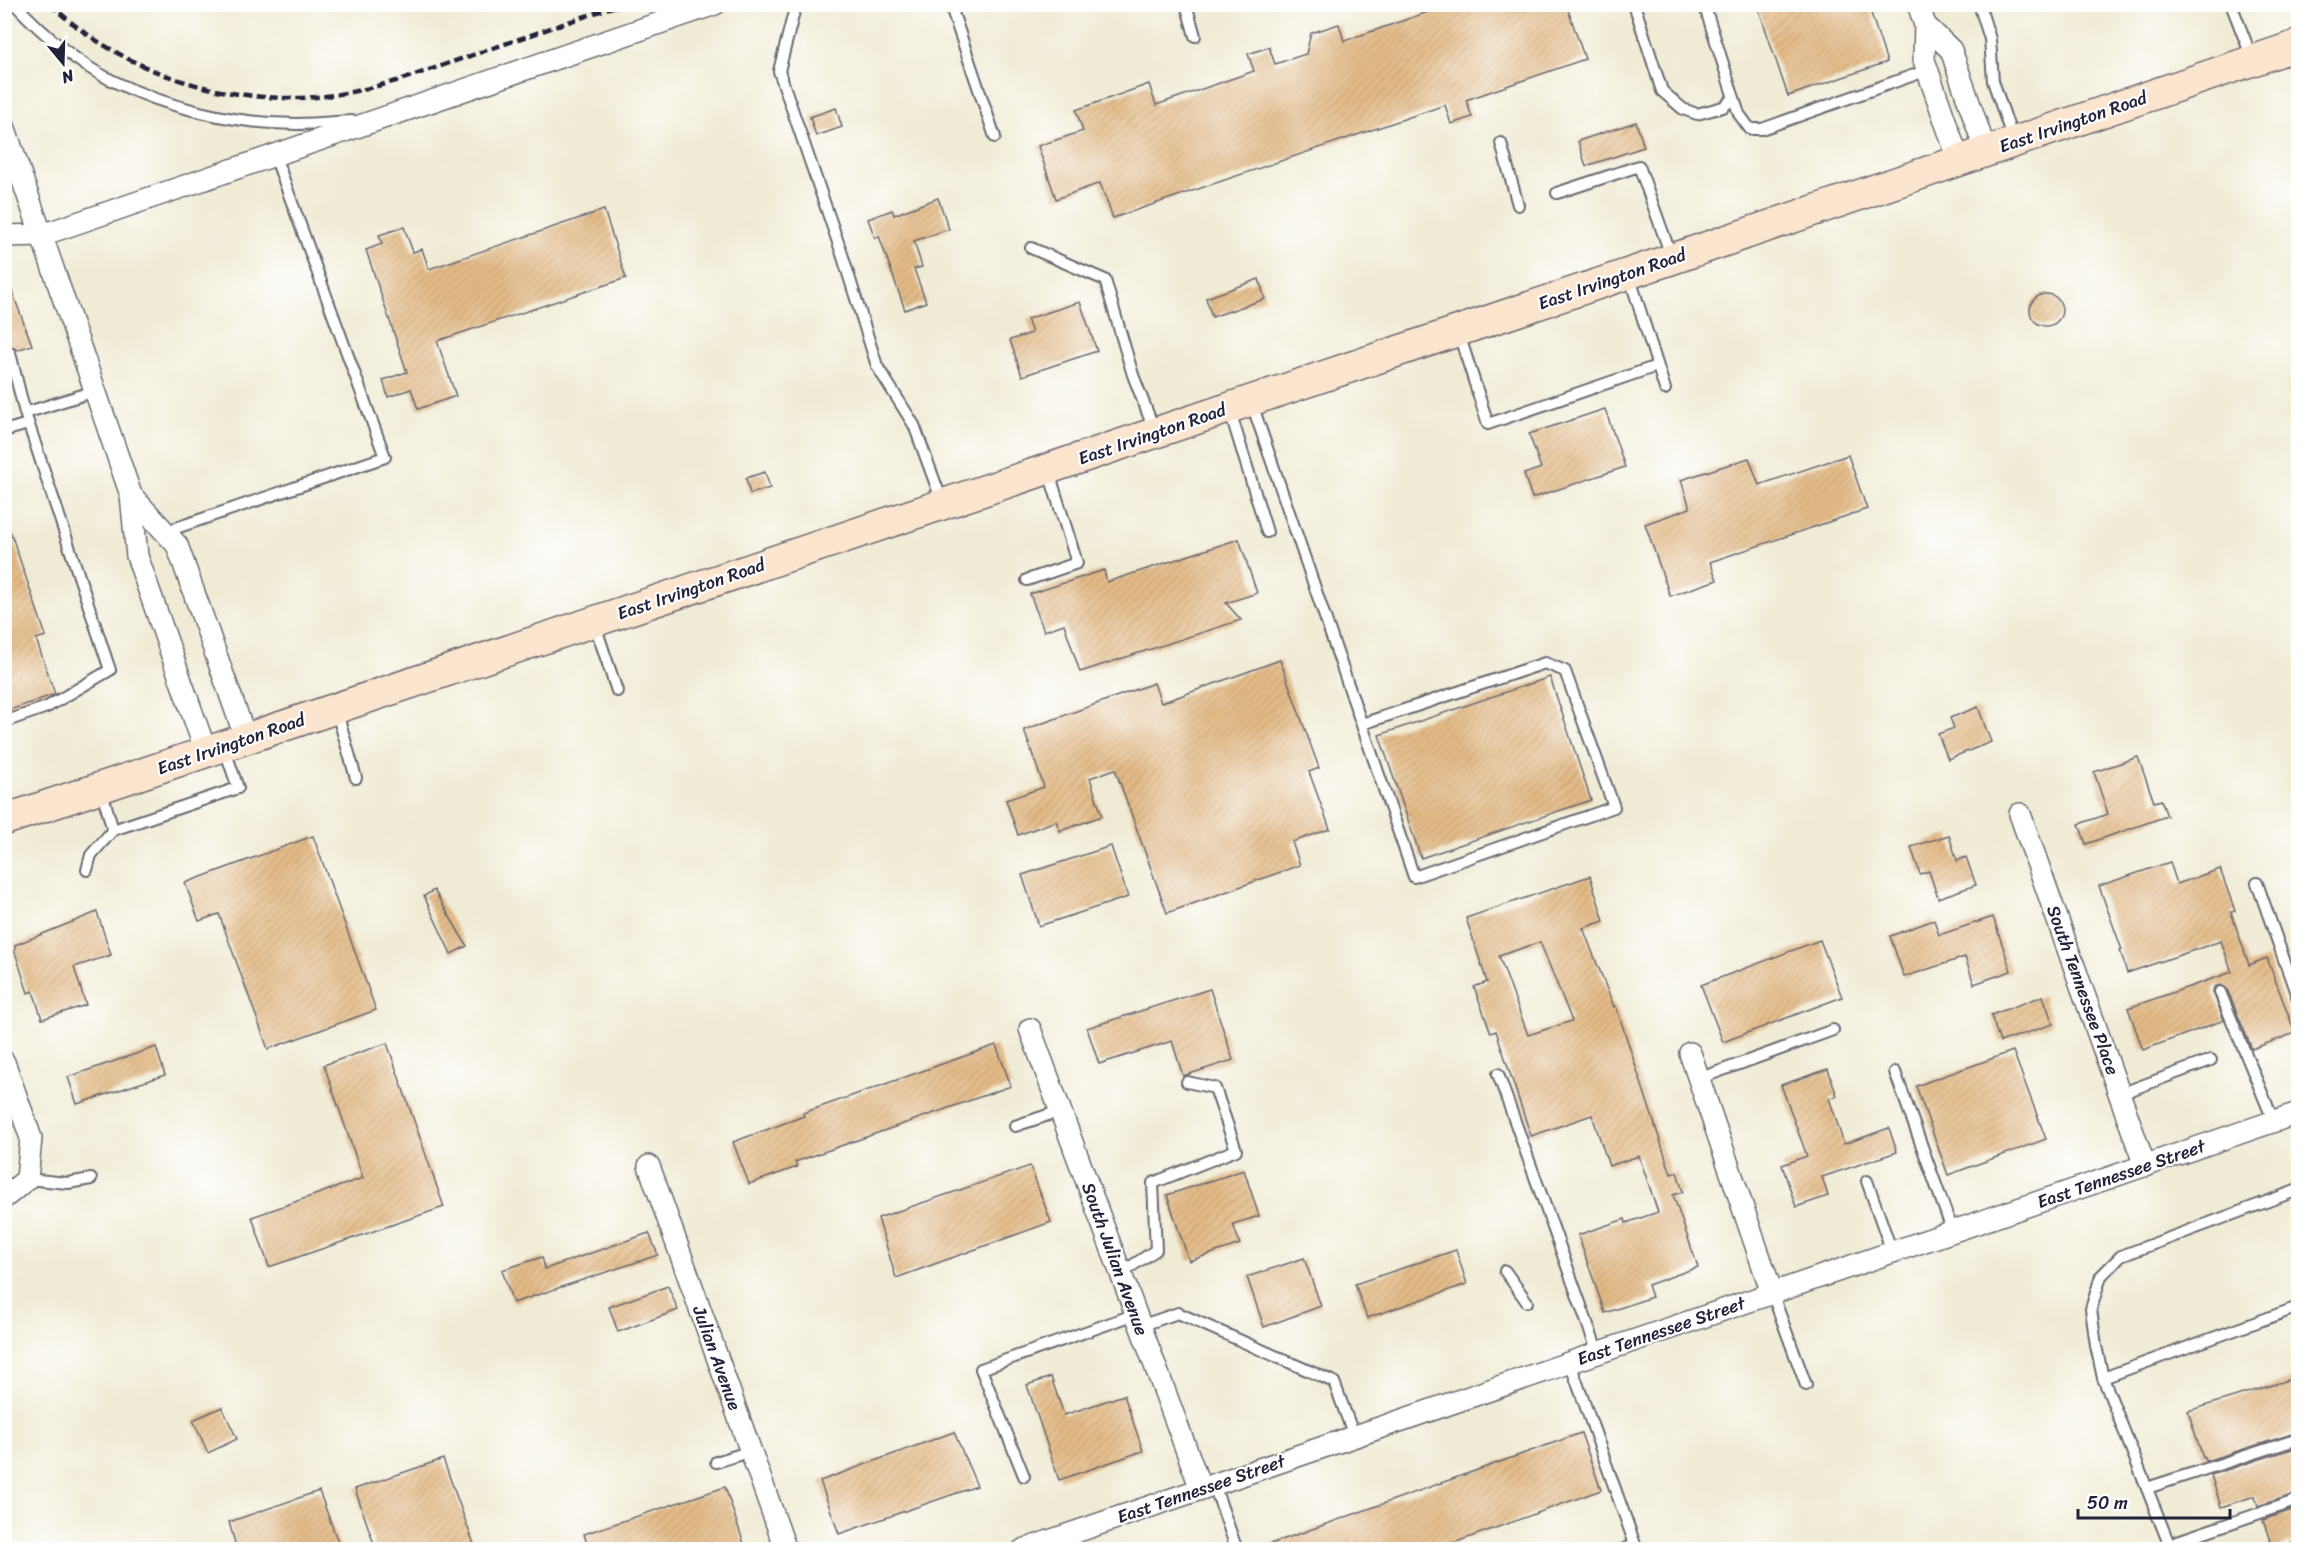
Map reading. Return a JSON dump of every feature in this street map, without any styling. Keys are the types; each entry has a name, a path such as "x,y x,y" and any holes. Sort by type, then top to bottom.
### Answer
{"street":[{"path":"4,236 42,236 715,4"},
{"path":"1918,4 1925,26 1924,60 1973,157"},
{"path":"1925,26 1951,50 1973,157"},
{"name":"East Irvington Road","path":"4,820 1672,259 2298,45"},
{"path":"4,126 131,495 137,555 225,746"},
{"path":"131,495 177,545 225,746"},
{"name":"South Tennessee Place","path":"2020,814 2145,1166"},
{"name":"South Julian Avenue","path":"1030,1029 1138,1320 1207,1487"},
{"path":"1689,1053 1772,1293"},
{"path":"4,1062 31,1138 27,1179 4,1198"},
{"name":"East Tennessee Street","path":"1023,1550 2298,1113"},
{"name":"Julian Avenue","path":"649,1166 786,1550"}],"lane":[{"path":"15,4 31,22 69,53 111,80 156,98 204,113 284,123 382,120"},
{"path":"796,4 779,71 842,254 877,366 914,424 943,504"},
{"path":"950,4 996,137"},
{"path":"1186,4 1195,36"},
{"path":"1634,4 1662,91 1683,109 1697,114 1723,107 1734,98"},
{"path":"1704,4 1744,123 1756,131 1928,70"},
{"path":"1979,4 1990,39 1993,81 2014,142"},
{"path":"2231,4 2253,61"},
{"path":"1501,143 1518,205"},
{"path":"165,532 385,457 275,156"},
{"path":"1557,193 1639,166 1672,259"},
{"path":"1031,248 1104,280 1133,375 1156,433"},
{"path":"1628,273 1665,389"},
{"path":"1458,331 1488,424 1657,366"},
{"path":"4,722 47,707 110,670 28,424 10,353"},
{"path":"25,413 95,391"},
{"path":"1240,404 1268,532"},
{"path":"1240,404 1362,724 1414,877 1614,807 1565,671 1545,663 1362,724"},
{"path":"4,431 28,424"},
{"path":"1028,580 1077,564 1047,469"},
{"path":"594,622 616,691"},
{"path":"336,708 356,778"},
{"path":"87,870 91,855 113,830 238,788 225,746"},
{"path":"101,789 113,830"},
{"path":"2258,883 2298,999"},
{"path":"2220,992 2274,1122"},
{"path":"1698,1079 1833,1030"},
{"path":"2120,1094 2211,1059"},
{"path":"1895,1072 1953,1232"},
{"path":"1498,1074 1598,1353"},
{"path":"1121,1273 1155,1250 1153,1183 1236,1150 1215,1088 1187,1082"},
{"path":"1015,1126 1060,1111"},
{"path":"27,1179 68,1183 91,1179"},
{"path":"1867,1181 1892,1252"},
{"path":"2298,1190 2121,1256 2101,1276 2091,1309 2103,1378 2170,1547 2298,1500"},
{"path":"1505,1271 1527,1302"},
{"path":"1772,1293 1806,1385"},
{"path":"2103,1378 2298,1307"},
{"path":"1024,1476 981,1369 1138,1320 1178,1313 1334,1382 1354,1436"},
{"path":"1570,1363 1636,1547 1622,1550"},
{"path":"2147,1488 2298,1439"},
{"path":"716,1462 750,1451"},
{"path":"1207,1487 1237,1550"}],"building":[{"path":"1451,4 1566,4 1585,59 1466,100 1472,117 1451,124 1445,105 1113,218 1100,183 1056,199 1038,146 1083,131 1076,110 1149,84 1156,105 1254,71 1248,54 1269,47 1275,64 1306,54 1311,33 1339,24 1344,41"},
{"path":"1757,4 1868,4 1887,62 1788,96"},
{"path":"836,108 842,127 816,136 810,117"},
{"path":"1636,122 1644,147 1586,166 1578,141"},
{"path":"938,198 949,229 914,241 922,267 914,269 926,302 905,310 879,236 875,238 868,219 892,210 894,215"},
{"path":"604,210 626,278 437,341 456,396 418,409 411,389 388,397 383,380 407,372 366,250 382,244 379,235 404,227 413,252 422,249 429,269"},
{"path":"6,275 32,345 17,350 11,346 4,348"},
{"path":"1259,279 1265,299 1212,317 1206,298"},
{"path":"2046,294 2058,298 2062,310 2058,322 2046,326 2034,322 2030,310 2034,298"},
{"path":"1080,302 1097,351 1022,376 1010,340 1032,333 1027,319"},
{"path":"1605,409 1625,467 1532,498 1524,474 1541,468 1529,434"},
{"path":"1848,455 1867,509 1710,562 1717,580 1670,596 1645,524 1690,508 1681,480 1749,458 1759,485"},
{"path":"765,472 770,488 750,494 746,478"},
{"path":"7,522 46,636 36,639 55,694 4,712 4,523"},
{"path":"1239,539 1257,593 1226,603 1241,620 1080,672 1064,624 1044,631 1030,594 1104,570 1107,582"},
{"path":"1280,660 1319,768 1309,772 1330,829 1292,842 1300,865 1167,913 1115,769 1090,778 1102,816 1060,831 1056,821 1018,835 1006,800 1044,787 1024,730 1154,683 1161,703"},
{"path":"1550,677 1591,800 1421,858 1379,735"},
{"path":"1978,707 1991,742 1948,759 1938,734 1954,728 1950,718"},
{"path":"2138,757 2154,802 2161,800 2167,816 2086,844 2079,824 2108,814 2094,772"},
{"path":"1949,835 1957,861 1966,857 1976,885 1938,898 1929,871 1920,874 1911,847"},
{"path":"313,836 376,1010 268,1049 219,914 199,921 185,883"},
{"path":"1111,846 1128,897 1039,926 1022,875"},
{"path":"2170,862 2177,884 2220,869 2235,911 2231,912 2249,965 2267,958 2295,1033 2252,1049 2227,989 2220,985 2214,987 2213,992 2224,1020 2143,1050 2128,1008 2232,972 2221,941 2127,973 2120,950 2122,950 2099,886"},
{"path":"1590,876 1604,921 1583,928 1614,1007 1616,1006 1671,1174 1677,1172 1683,1192 1673,1195 1698,1267 1648,1285 1652,1297 1605,1313 1578,1235 1625,1219 1626,1223 1658,1212 1639,1156 1609,1166 1592,1115 1531,1136 1496,1031 1491,1033 1474,987 1487,982 1466,918","holes":["1540,942 1572,1021 1528,1035 1499,956"]},
{"path":"434,890 467,946 451,954 424,896"},
{"path":"97,912 111,955 74,967 86,1005 42,1019 33,991 28,993 15,952 15,945"},
{"path":"1993,917 2011,971 1974,984 1965,957 1904,977 1890,936 1934,920 1939,935"},
{"path":"1820,940 1842,997 1723,1042 1701,985"},
{"path":"1210,989 1233,1060 1183,1076 1172,1041 1099,1064 1087,1028"},
{"path":"2043,996 2053,1024 2000,1042 1991,1015"},
{"path":"387,1043 444,1207 269,1267 252,1217 363,1178 324,1065"},
{"path":"996,1045 1011,1086 795,1162 797,1167 749,1184 733,1142 804,1116 803,1113"},
{"path":"156,1047 165,1075 77,1104 68,1077"},
{"path":"2013,1051 2046,1139 1948,1175 1916,1086"},
{"path":"1828,1069 1837,1096 1829,1098 1844,1144 1889,1128 1897,1152 1822,1177 1828,1196 1796,1207 1782,1165 1807,1156 1781,1085"},
{"path":"1030,1166 1051,1222 896,1278 878,1218"},
{"path":"1244,1170 1259,1216 1233,1224 1240,1244 1189,1261 1167,1195"},
{"path":"649,1233 658,1255 513,1303 502,1270 542,1257 545,1269"},
{"path":"1456,1250 1467,1284 1367,1318 1355,1284"},
{"path":"1304,1258 1321,1306 1264,1327 1247,1277"},
{"path":"668,1286 678,1310 618,1332 609,1307"},
{"path":"1051,1377 1064,1415 1124,1395 1143,1451 1059,1480 1027,1385"},
{"path":"2298,1377 2298,1432 2206,1461 2205,1457 2203,1458 2188,1411"},
{"path":"222,1407 237,1439 208,1453 193,1420"},
{"path":"954,1432 977,1486 839,1534 820,1481"},
{"path":"1581,1433 1601,1490 1434,1550 1262,1550 1262,1547"},
{"path":"2298,1447 2298,1493 2258,1506 2255,1496 2221,1507 2211,1475"},
{"path":"443,1459 476,1550 376,1550 355,1489"},
{"path":"725,1487 746,1550 589,1550 584,1534"},
{"path":"319,1491 341,1550 237,1550 229,1522"},
{"path":"2298,1508 2298,1541 2273,1550 2263,1520"}],"railway":[{"path":"50,4 105,46 166,75 199,86 232,93 301,98 339,94 400,80 621,4"}]}
